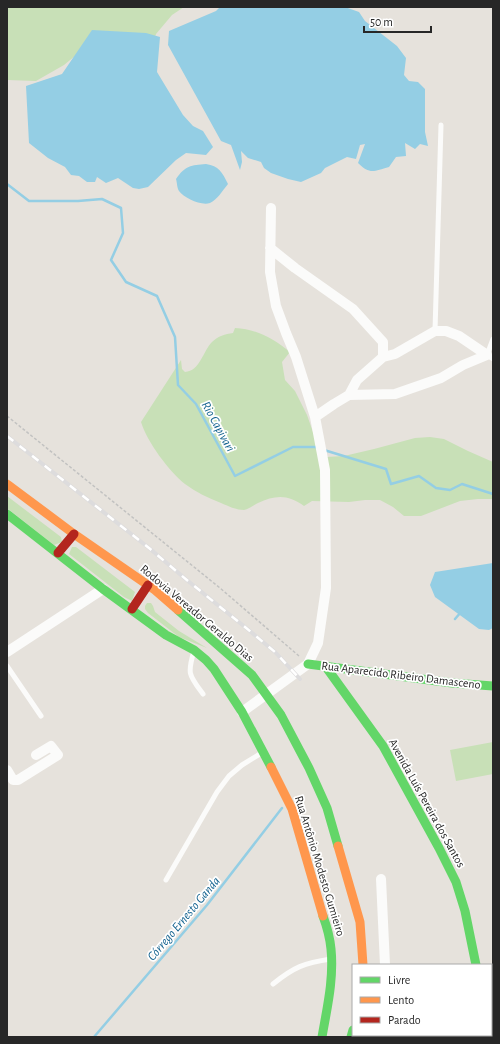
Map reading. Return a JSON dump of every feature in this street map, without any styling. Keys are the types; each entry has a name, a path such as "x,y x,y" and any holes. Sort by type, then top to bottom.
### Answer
{"street":[{"name":"Rua Aparecido Ribeiro Damasceno","path":"271,208 270,272 276,306 296,357 315,417 325,470 326,588 318,643 306,666 326,667 452,683 493,686"},
{"path":"270,248 295,268 353,309 383,342 383,357"},
{"path":"349,395 357,380 383,357 395,354 434,331 446,331 459,336 490,357"},
{"path":"315,417 349,395 395,394 441,378 463,365 490,357"},
{"name":"Rodovia Vereador Geraldo Dias","path":"7,484 74,534 148,585 216,642 252,675 281,715 309,768 326,808 360,922 363,964"},
{"name":"Rua Antônio Modesto Gumieiro","path":"7,514 166,635 194,650 206,660 214,669 242,712 264,752 292,809 330,938 332,959 330,986 322,1037"},
{"path":"58,553 74,534"},
{"path":"132,609 148,585"},
{"path":"7,652 104,589"},
{"path":"242,712 306,666"},
{"name":"Avenida Luís Pereira dos Santos","path":"326,667 383,746 439,848 456,882 465,911 476,964"},
{"path":"7,770 13,780 18,780 58,755 51,746 36,755"},
{"path":"381,879 385,964"}],"lane":[{"path":"434,331 441,125"},
{"path":"490,357 493,339"},
{"path":"194,650 189,670 190,676 203,694"},
{"path":"7,666 41,716"},
{"path":"166,880 217,792 229,776 242,765 264,752"},
{"path":"273,984 290,971 304,964 332,959"}],"path":[{"path":"7,416 220,588 306,666"}],"green space":[{"path":"7,7 184,7 172,15 156,34 151,48 81,51 64,65 36,81 7,80"},
{"path":"235,328 251,330 265,336 290,352 282,362 285,380 295,391 307,415 320,452 326,457 344,456 415,438 430,437 444,439 493,462 493,499 460,501 421,516 404,516 393,507 380,500 349,502 312,501 304,506 292,499 276,497 264,500 244,510 235,509 202,495 189,487 172,472 159,456 148,438 141,422 181,360 182,369 185,372 190,371 198,364 212,342 217,338 233,333"},
{"path":"7,496 61,537 62,542 54,545 7,508"},
{"path":"72,547 76,547 135,592 132,601 124,597 69,554"},
{"path":"147,603 151,603 155,612 179,631 207,648 179,637 148,613 145,609"},
{"path":"493,742 493,774 456,781 450,750"}],"water":[{"path":"220,7 345,7 359,12 365,21 397,46 406,58 404,75 409,81 418,82 425,89 425,132 428,146 420,144 415,149 405,143 406,156 396,157 389,167 376,171 369,171 358,163 365,144 360,145 356,159 347,157 325,168 321,173 301,182 271,173 264,168 261,162 248,158 241,151 242,162 240,170 231,145 221,141 168,45 169,31 216,11"},
{"path":"92,30 146,33 160,37 157,72 183,115 193,126 203,131 213,147 206,155 186,153 176,160 148,187 139,189 133,188 118,178 106,183 97,177 95,182 87,182 79,176 71,175 65,167 48,158 29,143 26,86 62,74"},
{"path":"206,164 214,166 220,170 228,184 215,200 206,204 193,201 181,194 178,190 176,179 182,171 189,167"},
{"path":"493,563 493,628 489,630 479,629 435,597 430,585 435,572"}],"waterway":[{"name":"Rio Capivari","path":"7,184 29,201 78,201 102,199 121,208 123,233 111,260 126,282 157,296 175,337 178,385 196,404 235,476 293,447 319,448"},
{"name":"Rio Capivari","path":"324,450 386,469 391,484 419,476 436,488 450,490 462,484 493,494"},
{"name":"Córrego Ernesto Ganda","path":"455,619 461,612"},
{"name":"Córrego Ernesto Ganda","path":"94,1037 207,905 282,808"}],"railway":[{"path":"7,436 149,548 245,627 275,652 300,679"}],"traffic: fast":[{"path":"7,514 103,589 166,635 194,650 206,660 214,669 242,712 271,767"},
{"path":"178,610 252,675 281,715 309,768 327,808 338,846"},
{"path":"308,664 452,683 493,686"},
{"path":"326,667 383,746 439,848 456,882 465,911 476,964"},
{"path":"322,1037 330,993 332,971 331,949 323,916"}],"traffic: slow":[{"path":"7,484 74,534 155,590 178,610"},
{"path":"271,767 292,809 323,916"},
{"path":"338,846 360,922 363,964"}],"traffic: jam":[{"path":"58,553 74,534"},
{"path":"132,609 148,585"}]}
